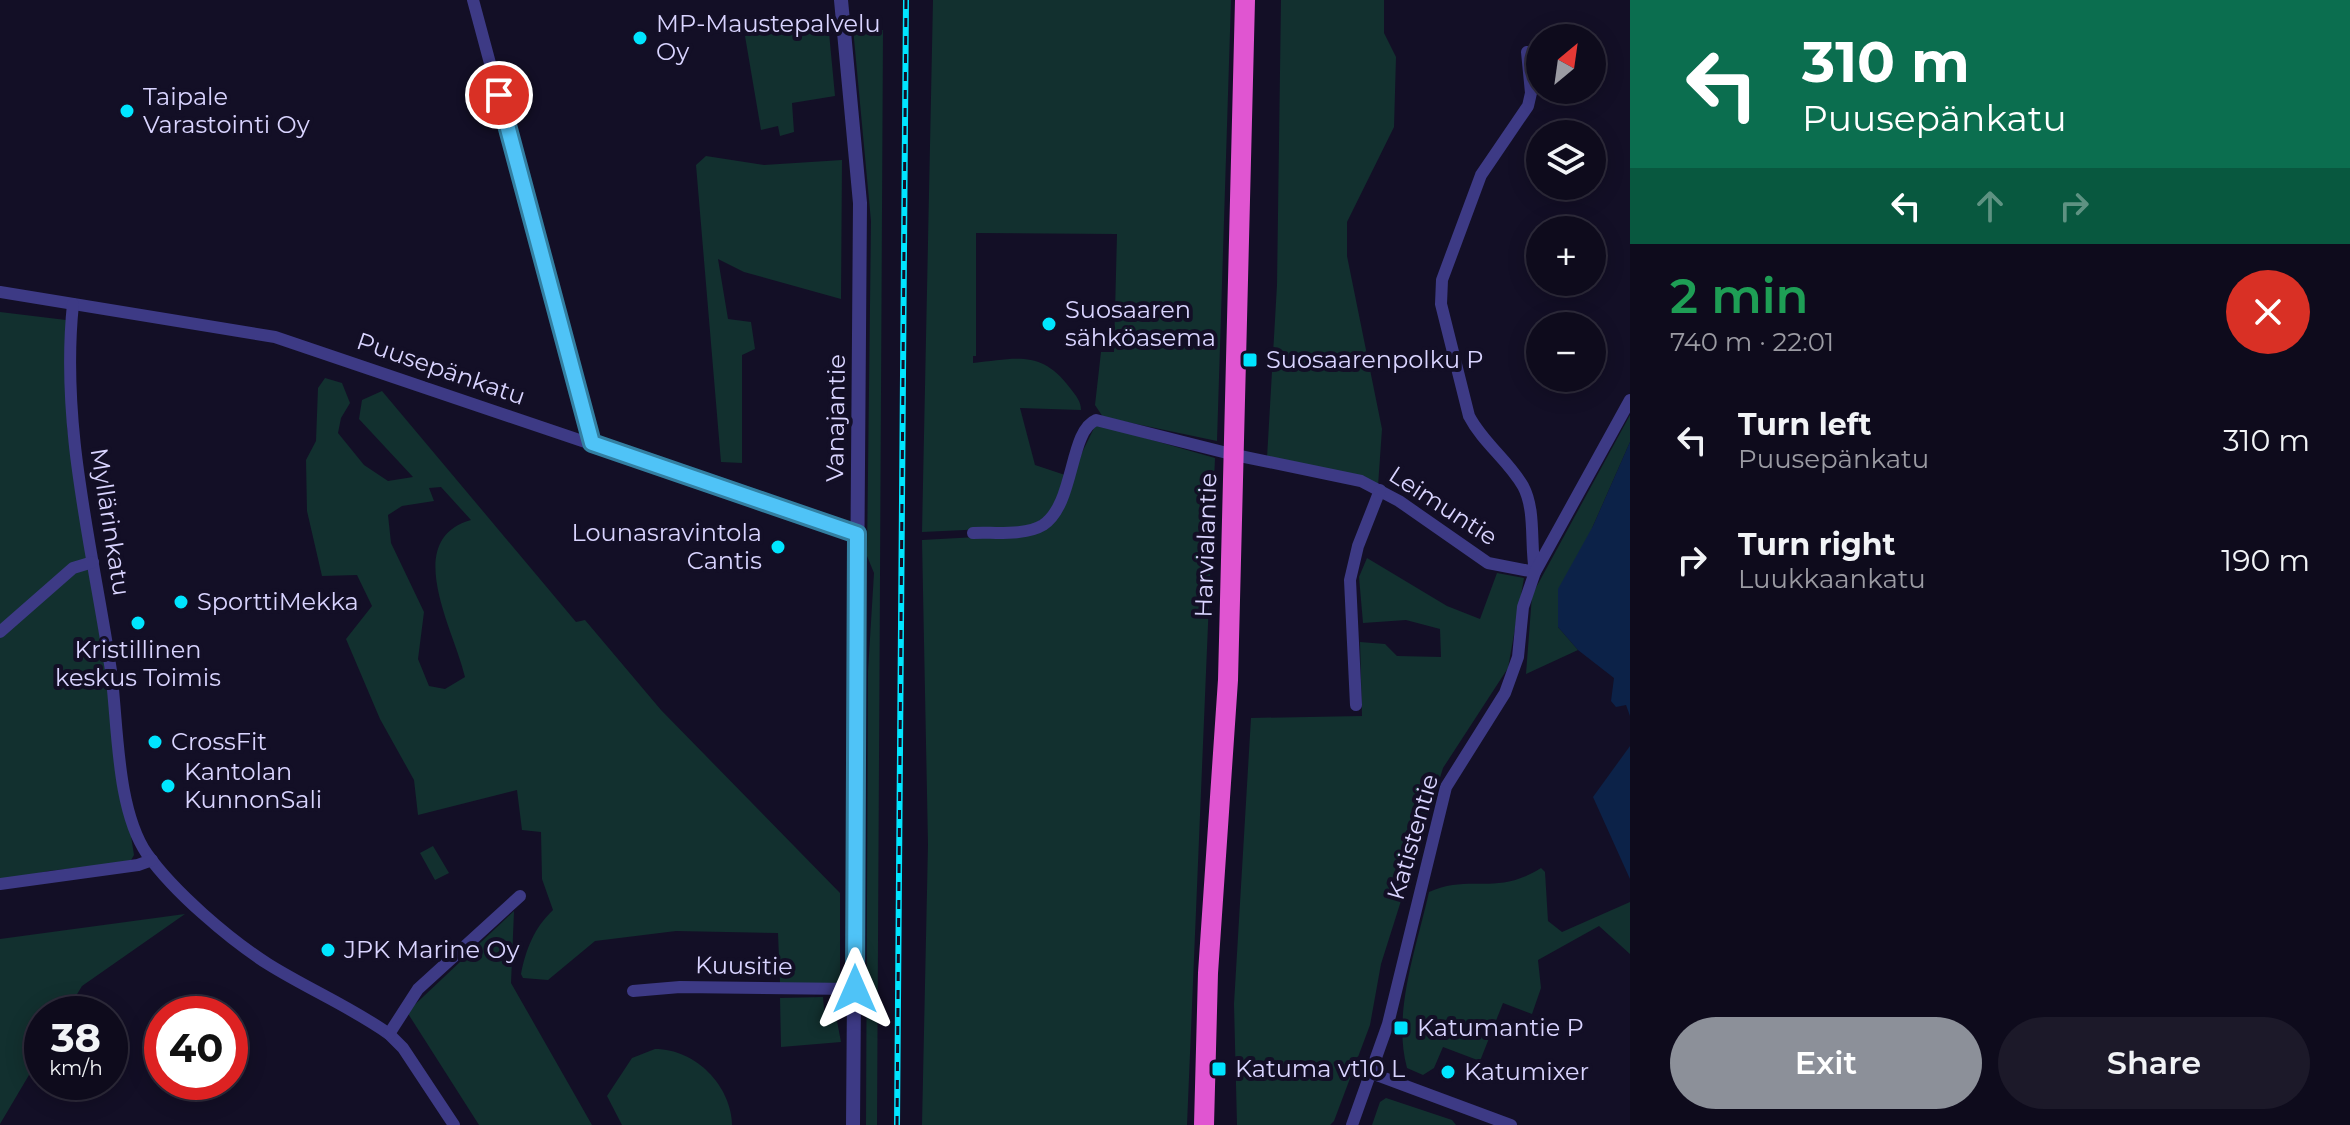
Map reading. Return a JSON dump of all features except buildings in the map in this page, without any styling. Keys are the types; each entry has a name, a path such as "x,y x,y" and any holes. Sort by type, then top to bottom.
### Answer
{"highway":[{"name":"Harvialantie","path":"1206,1125 1207,989 1228,680 1245,0"}],"street":[{"path":"473,0 592,443"},
{"name":"Vanajantie","path":"841,0 860,203 853,1125"},
{"name":"Katistentie","path":"1528,104 1481,175 1441,292 1469,416 1477,431 1523,486 1529,502 1535,572"},
{"name":"Puusepänkatu","path":"0,292 275,337 857,534"},
{"name":"Myllärinkatu","path":"73,304 69,373 78,484 93,562 125,787 140,839 152,860 185,895 252,952 389,1034 403,1048 454,1125"},
{"name":"Katistentie","path":"1352,1125 1388,1024 1446,787 1513,675 1523,607 1535,572 1630,400"},
{"name":"Leimuntie","path":"973,533 1030,530 1043,525 1065,494 1085,432 1094,420 1235,455 1361,481 1427,519 1474,556 1488,563 1535,572"},
{"path":"1356,705 1350,580 1358,546 1380,490"},
{"path":"0,632 73,568 93,562"},
{"path":"0,884 138,865 152,860"},
{"path":"389,1034 418,989 520,896"},
{"name":"Kuusitie","path":"633,991 680,987 855,989"},
{"path":"1371,1073 1511,1125"}],"green space":[{"path":"933,0 1231,0 1217,441 1103,417 1095,405 1101,352 1114,352 1117,234 976,233 976,356 973,356 973,363 1015,359 1038,362 1059,376 1081,407 1081,410 1020,408 1035,465 1068,476 1054,510 1030,527 922,532"},
{"path":"1281,0 1384,0 1384,33 1396,57 1394,127 1347,222 1347,256 1382,429 1378,486 1267,458 1277,285"},
{"path":"828,22 835,96 792,103 794,132 780,136 778,126 761,130 745,36"},
{"path":"853,28 883,30 877,1125 866,1125 868,671 874,573 867,556 871,221"},
{"path":"706,156 764,165 842,160 841,299 744,272 718,259 728,319 751,322 755,349 742,355 742,463 721,462 696,165"},
{"path":"0,312 66,320 67,427 134,855 130,862 48,871 0,883"},
{"path":"325,378 342,383 350,403 341,418 338,433 364,465 388,481 413,477 359,419 362,400 382,391 576,622 585,620 661,710 840,893 840,983 780,983 778,933 676,931 595,941 548,980 523,978 521,974 528,948 553,910 542,879 541,832 522,830 517,790 418,815 414,780 380,719 346,639 372,606 357,575 322,576 307,511 306,460 316,441 318,388","holes":["441,487 471,520 450,531 439,546 435,566 444,612 465,677 445,689 429,686 418,659 424,612 391,543 388,515 402,506 434,501 429,488"]},
{"path":"1630,415 1630,442 1593,526 1558,627 1578,650 1526,674 1532,595"},
{"path":"1096,424 1215,458 1187,1125 922,1125 928,844 922,540 1030,534 1044,530"},
{"path":"1367,558 1447,606 1480,619 1497,573 1524,578 1508,668 1443,768 1381,964 1370,1025 1334,1121 1330,1125 1237,1125 1234,1004 1251,718 1362,716 1360,642 1385,644 1397,656 1441,657 1440,629 1406,620 1363,623 1359,577"},
{"path":"433,846 449,873 435,880 420,853"},
{"path":"1541,868 1545,872 1548,921 1562,932 1630,902 1630,954 1599,926 1538,960 1541,988 1532,1014 1503,1003 1480,1061 1443,1047 1434,1068 1423,1075 1407,1068 1402,1025 1404,1002 1429,892 1458,884 1510,881"},
{"path":"514,911 511,983 592,1125 479,1125 407,1012"},
{"path":"185,914 82,986 76,996 24,996 24,1083 0,1124 0,939"},
{"path":"823,997 825,1020 837,1021 841,1042 781,1047 780,998"},
{"path":"655,1049 684,1055 708,1072 725,1097 732,1125 622,1125 607,1096 632,1058"},
{"path":"1386,1098 1452,1120 1456,1125 1372,1125 1380,1102"}],"water":[{"path":"1630,442 1630,716 1626,705 1616,707 1611,701 1614,678 1578,650 1558,627 1558,589 1593,526"},
{"path":"1630,746 1630,879 1593,797"}],"railway":[{"path":"897,1125 906,0"}],"place":[{"name":"MP-Maustepalvelu Oy","path":"640,38"},
{"name":"Taipale Varastointi Oy","path":"127,111"},
{"name":"Suosaaren sähköasema","path":"1049,324"},
{"name":"Suosaarenpolku P","path":"1250,360"},
{"name":"Lounasravintola Cantis","path":"778,547"},
{"name":"SporttiMekka","path":"181,602"},
{"name":"Kristillinen keskus Toimis","path":"138,623"},
{"name":"CrossFit","path":"155,742"},
{"name":"Kantolan KunnonSali","path":"168,786"},
{"name":"JPK Marine Oy","path":"328,950"},
{"name":"Katumantie P","path":"1401,1028"},
{"name":"Katuma vt10 L","path":"1219,1069"},
{"name":"Katumixer","path":"1448,1072"}],"route":[{"path":"499,95 592,443 857,534 855,989"}]}
